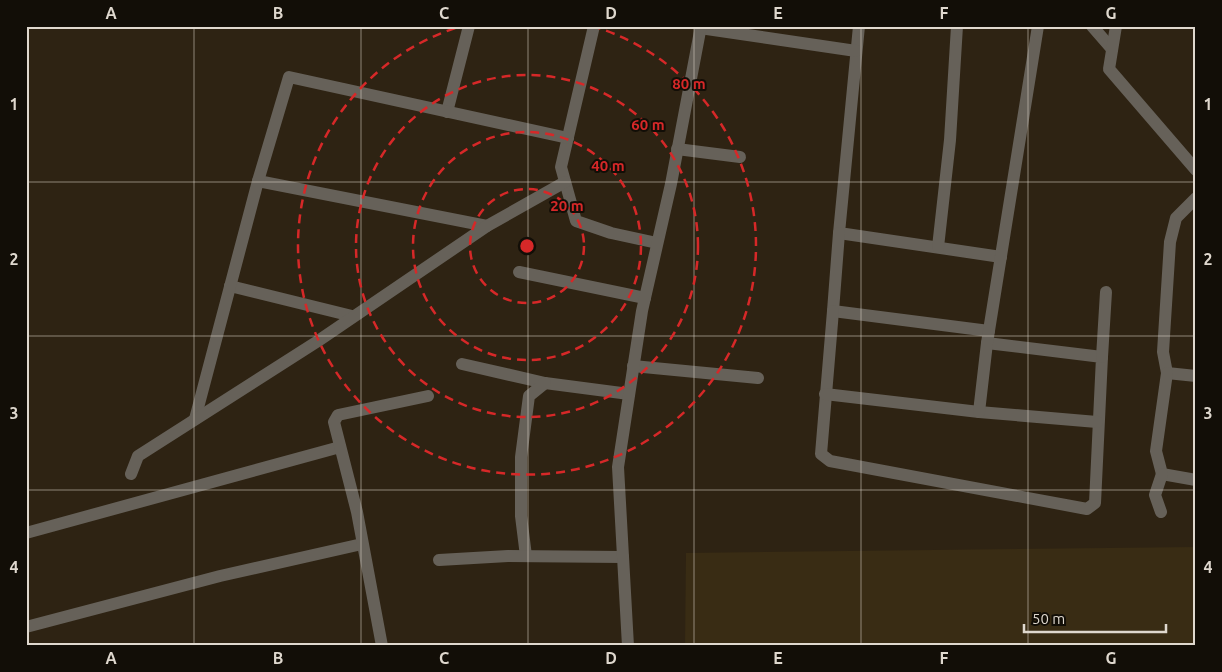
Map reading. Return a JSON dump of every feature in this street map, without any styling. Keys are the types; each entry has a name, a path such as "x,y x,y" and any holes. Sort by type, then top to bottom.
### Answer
{"street":[{"path":"447,112 469,26"},
{"path":"594,26 561,167 576,221 611,233 657,243"},
{"path":"859,26 839,233 821,454 830,460 1087,509 1095,503 1097,422 1106,292"},
{"path":"938,247 950,140 957,26"},
{"path":"979,412 988,337 1038,26"},
{"path":"1092,26 1112,49"},
{"path":"1116,26 1109,69 1196,170"},
{"path":"628,646 618,467 645,298 701,27 856,51"},
{"path":"195,419 258,181 289,77 568,138"},
{"path":"677,149 740,157"},
{"path":"258,181 487,226"},
{"path":"132,474 138,456 318,341 352,316 487,226 565,182"},
{"path":"1161,512 1155,495 1162,474 1156,451 1167,373 1163,352 1170,242 1176,218 1196,198"},
{"path":"839,233 1001,257"},
{"path":"519,272 645,298"},
{"path":"230,286 352,316"},
{"path":"833,311 1102,357"},
{"path":"462,364 545,383 629,394"},
{"path":"633,366 758,378"},
{"path":"1167,373 1196,376"},
{"path":"526,556 521,516 521,457 529,396 545,383"},
{"path":"825,394 979,412 1097,422"},
{"path":"382,646 357,512 334,422 338,415 428,396"},
{"path":"26,532 340,447"},
{"path":"1162,474 1196,480"},
{"path":"26,627 165,590 362,544"},
{"path":"439,560 526,556 623,557"}],"shaded area":[{"path":"1196,547 1196,646 685,646 686,553"}]}
